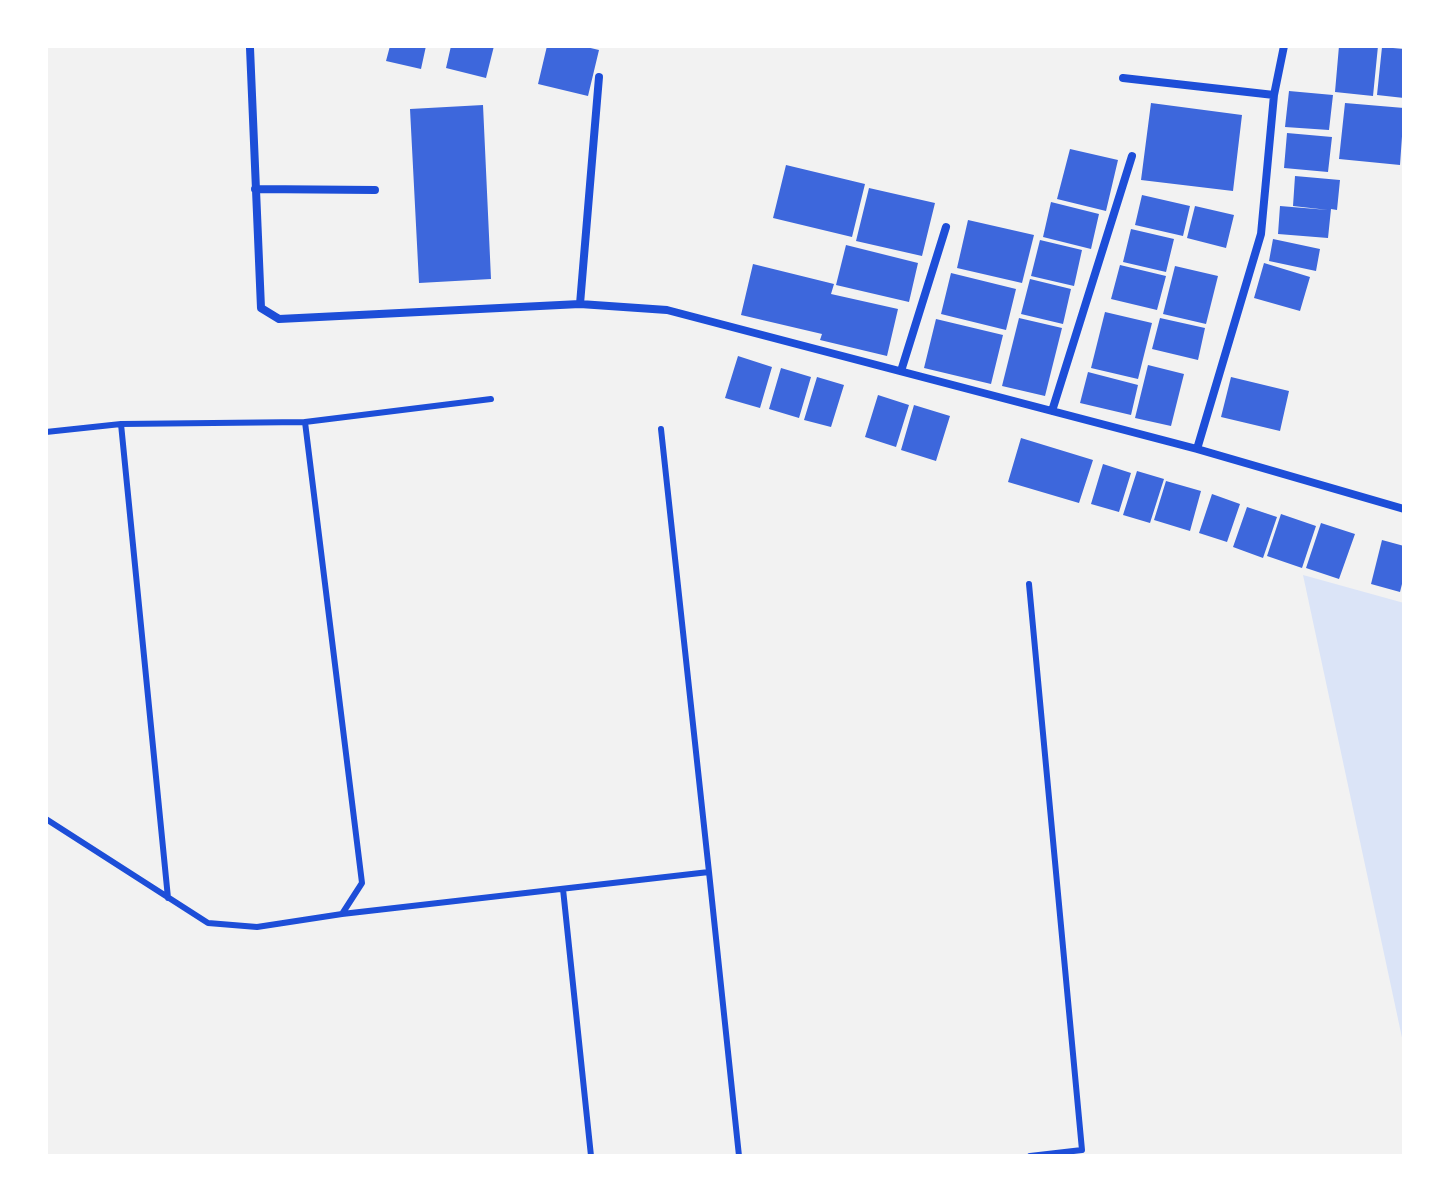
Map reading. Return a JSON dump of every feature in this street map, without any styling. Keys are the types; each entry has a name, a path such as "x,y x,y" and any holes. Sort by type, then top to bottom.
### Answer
{"street":[{"path":"1197,449 1261,234 1274,95 1284,46"},
{"path":"250,48 261,308 279,319 580,304 667,310 1197,449 1404,509"},
{"path":"580,304 599,77"},
{"path":"1123,78 1274,95"},
{"path":"1052,411 1132,156"},
{"path":"255,189 375,190"},
{"path":"901,371 946,227"}],"lane":[{"path":"46,432 121,424 305,422 491,399"},
{"path":"305,422 362,883 342,914"},
{"path":"121,424 168,898"},
{"path":"661,429 739,1156"},
{"path":"1029,584 1083,1153 1030,1156"},
{"path":"46,819 208,923 257,927 342,914 709,872"},
{"path":"563,889 591,1156"}],"shaded area":[{"path":"1303,575 1404,603 1404,1047"}],"building":[{"path":"390,46 426,46 421,69 386,61"},
{"path":"451,46 494,46 486,78 446,68"},
{"path":"547,46 582,46 599,50 588,96 538,84"},
{"path":"1339,46 1378,46 1373,96 1335,92"},
{"path":"1382,47 1404,49 1404,98 1377,95"},
{"path":"1289,91 1333,95 1329,130 1285,127"},
{"path":"1151,103 1242,115 1233,191 1141,180"},
{"path":"1345,103 1404,108 1400,165 1339,159"},
{"path":"483,105 491,279 419,283 410,109"},
{"path":"1287,133 1332,137 1328,172 1284,168"},
{"path":"1070,149 1118,160 1106,211 1057,199"},
{"path":"786,165 865,184 852,237 773,218"},
{"path":"1295,176 1340,180 1337,210 1331,209 1328,238 1278,234 1280,206 1328,210 1293,206"},
{"path":"869,188 935,203 922,256 856,241"},
{"path":"1142,195 1190,206 1183,236 1135,225"},
{"path":"1051,202 1099,214 1091,249 1043,237"},
{"path":"1195,206 1234,215 1226,248 1187,238"},
{"path":"968,220 1034,235 1022,283 957,268"},
{"path":"1131,229 1174,239 1166,272 1123,262"},
{"path":"1273,239 1320,249 1316,271 1269,261"},
{"path":"1040,240 1082,250 1074,286 1031,276"},
{"path":"846,245 918,263 909,302 836,285"},
{"path":"1264,263 1310,277 1300,311 1254,298"},
{"path":"753,264 834,284 831,294 898,309 887,356 820,340 822,334 741,315"},
{"path":"1120,265 1166,276 1157,310 1111,299"},
{"path":"1175,266 1218,276 1206,324 1163,314"},
{"path":"951,273 1016,289 1006,330 941,314"},
{"path":"1030,279 1071,289 1063,324 1021,314"},
{"path":"1105,312 1152,323 1138,379 1091,368"},
{"path":"1019,318 1062,328 1045,396 1002,386"},
{"path":"1160,318 1205,328 1198,360 1152,349"},
{"path":"936,319 1003,335 991,384 924,368"},
{"path":"738,356 772,367 760,408 725,398"},
{"path":"1148,365 1184,374 1171,426 1135,418"},
{"path":"781,368 811,377 799,418 769,409"},
{"path":"1088,372 1138,385 1131,415 1080,403"},
{"path":"817,377 844,385 831,427 804,420"},
{"path":"1231,377 1289,391 1280,431 1221,417"},
{"path":"878,395 909,405 896,447 865,437"},
{"path":"914,405 950,416 936,461 901,450"},
{"path":"1021,438 1093,460 1079,503 1008,482"},
{"path":"1103,464 1131,473 1119,512 1091,504"},
{"path":"1137,471 1164,479 1150,523 1123,515"},
{"path":"1166,481 1201,491 1190,531 1154,520"},
{"path":"1212,494 1240,504 1227,542 1199,533"},
{"path":"1247,507 1277,517 1263,558 1233,547"},
{"path":"1281,514 1316,526 1302,568 1267,556"},
{"path":"1321,523 1355,534 1339,579 1306,568"},
{"path":"1382,540 1404,546 1404,576 1400,592 1371,584"}]}
